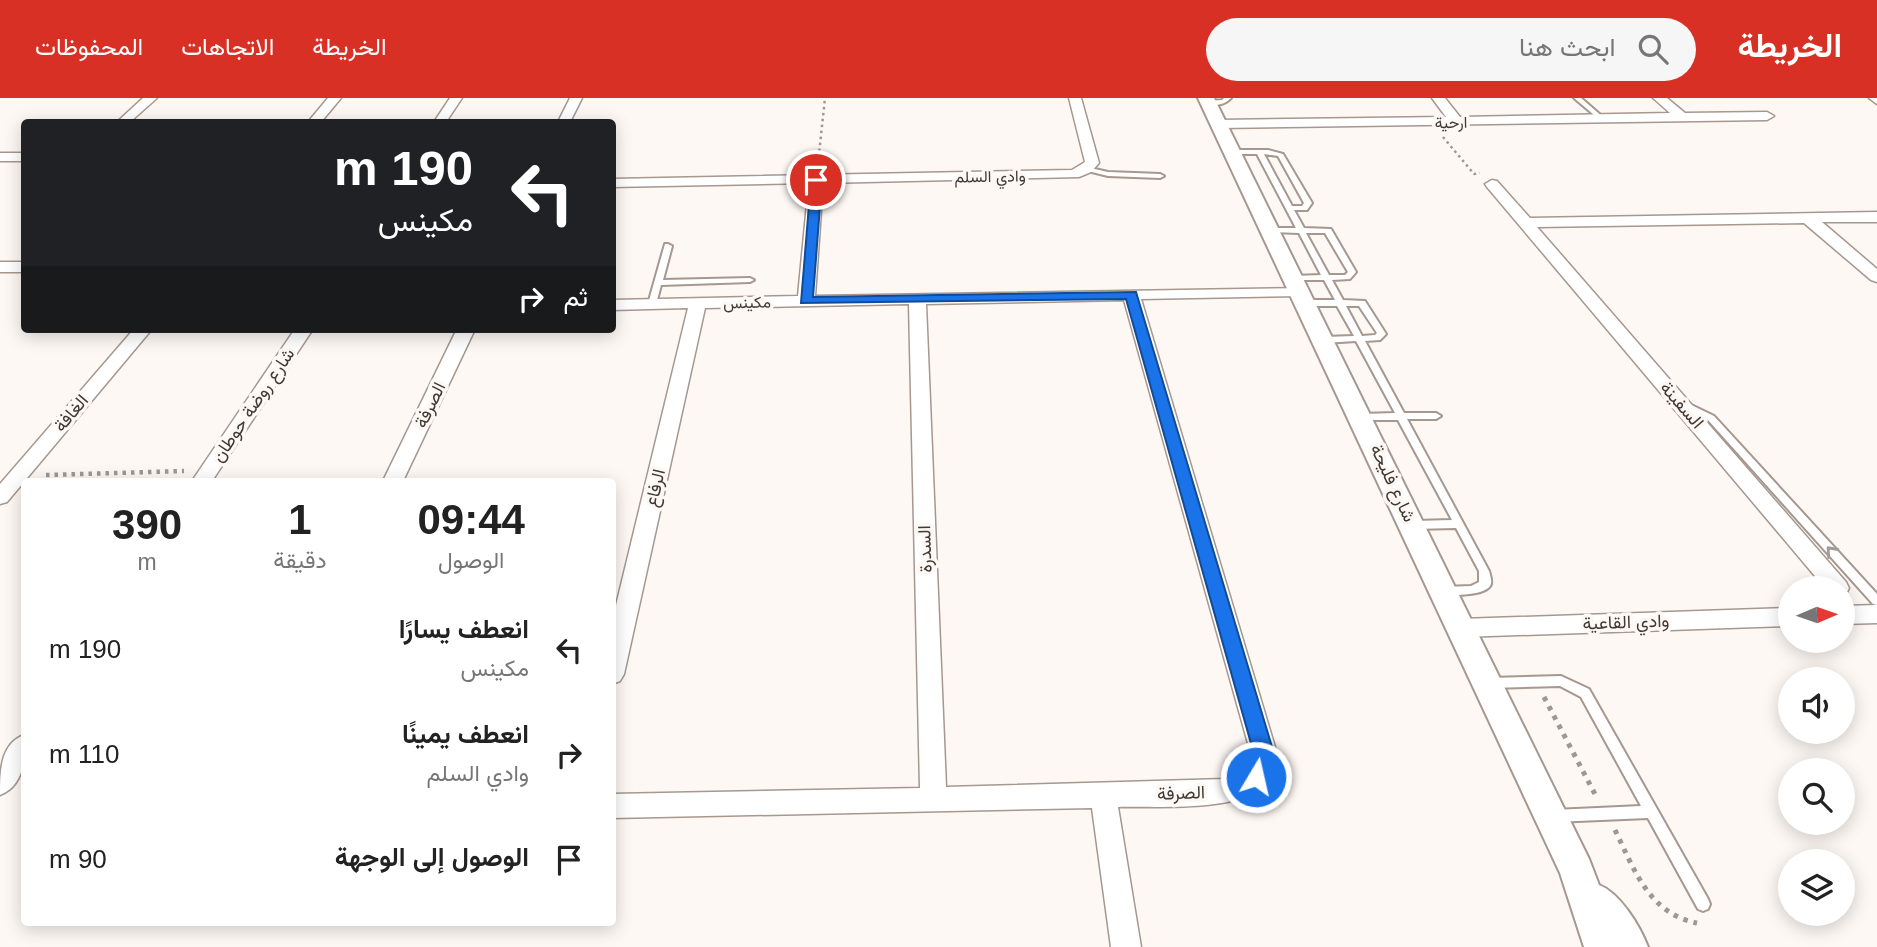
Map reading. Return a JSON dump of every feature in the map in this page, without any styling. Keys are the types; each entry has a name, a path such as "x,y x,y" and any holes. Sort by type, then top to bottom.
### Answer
{"street":[{"path":"126,119 151,98"},
{"path":"317,119 335,98"},
{"path":"442,119 456,98"},
{"path":"566,119 576,98"},
{"path":"1075,98 1092,156 1092,163 1086,169"},
{"path":"1438,98 1457,122"},
{"path":"1659,98 1683,118"},
{"name":"ارحية","path":"1215,106 1431,122 1768,116"},
{"name":"شارع فليحة","path":"1215,106 1233,152 1577,871 1602,947"},
{"path":"0,157 21,157"},
{"name":"وادي السلم","path":"616,183 1059,175 1086,169"},
{"path":"806,300 816,180"},
{"name":"السفينة","path":"1492,184 1828,576"},
{"path":"1525,223 1877,217"},
{"path":"1810,219 1877,276"},
{"path":"0,267 21,267"},
{"name":"مكينس","path":"616,305 1301,291"},
{"name":"الصرفة","path":"616,806 1225,791 1243,788 1256,777 1262,764 1262,747 1131,295"},
{"name":"السدرة","path":"917,299 933,799"},
{"name":"الرفاع","path":"616,657 698,303"},
{"name":"الغافة","path":"0,497 140,333"},
{"name":"شارع روضة حوطان","path":"206,476 301,333"},
{"name":"الصرفة","path":"394,478 464,333"},
{"name":"وادي القاعية","path":"1461,628 1778,617"},
{"path":"0,783 21,751"},
{"path":"1103,796 1126,947"},
{"name":"شارع فليحة","path":"1577,871 1630,947"}],"lane":[{"path":"1577,98 1602,119"},
{"path":"1233,152 1281,155 1308,203 1304,208 1288,208"},
{"path":"1259,152 1484,571 1485,584 1472,590 1444,591"},
{"path":"1086,169 1108,174 1160,176"},
{"path":"1271,230 1321,229 1331,233 1352,272 1347,277 1325,278 1301,291"},
{"path":"652,303 668,246"},
{"path":"658,283 750,280"},
{"path":"1301,291 1338,303 1365,305 1382,334 1377,338 1325,340"},
{"path":"1679,402 1711,418 1865,612"},
{"path":"1361,416 1436,415"},
{"path":"1413,525 1458,524"},
{"path":"1488,683 1561,681 1578,688 1589,700 1703,904"},
{"path":"1551,816 1652,812"}],"path":[{"path":"816,180 825,98"},
{"path":"1431,122 1474,174 1483,173 1492,184"},
{"path":"18,476 206,476"}],"route":[{"path":"816,180 806,300 1131,295 1262,747 1262,764 1256,777"}]}
